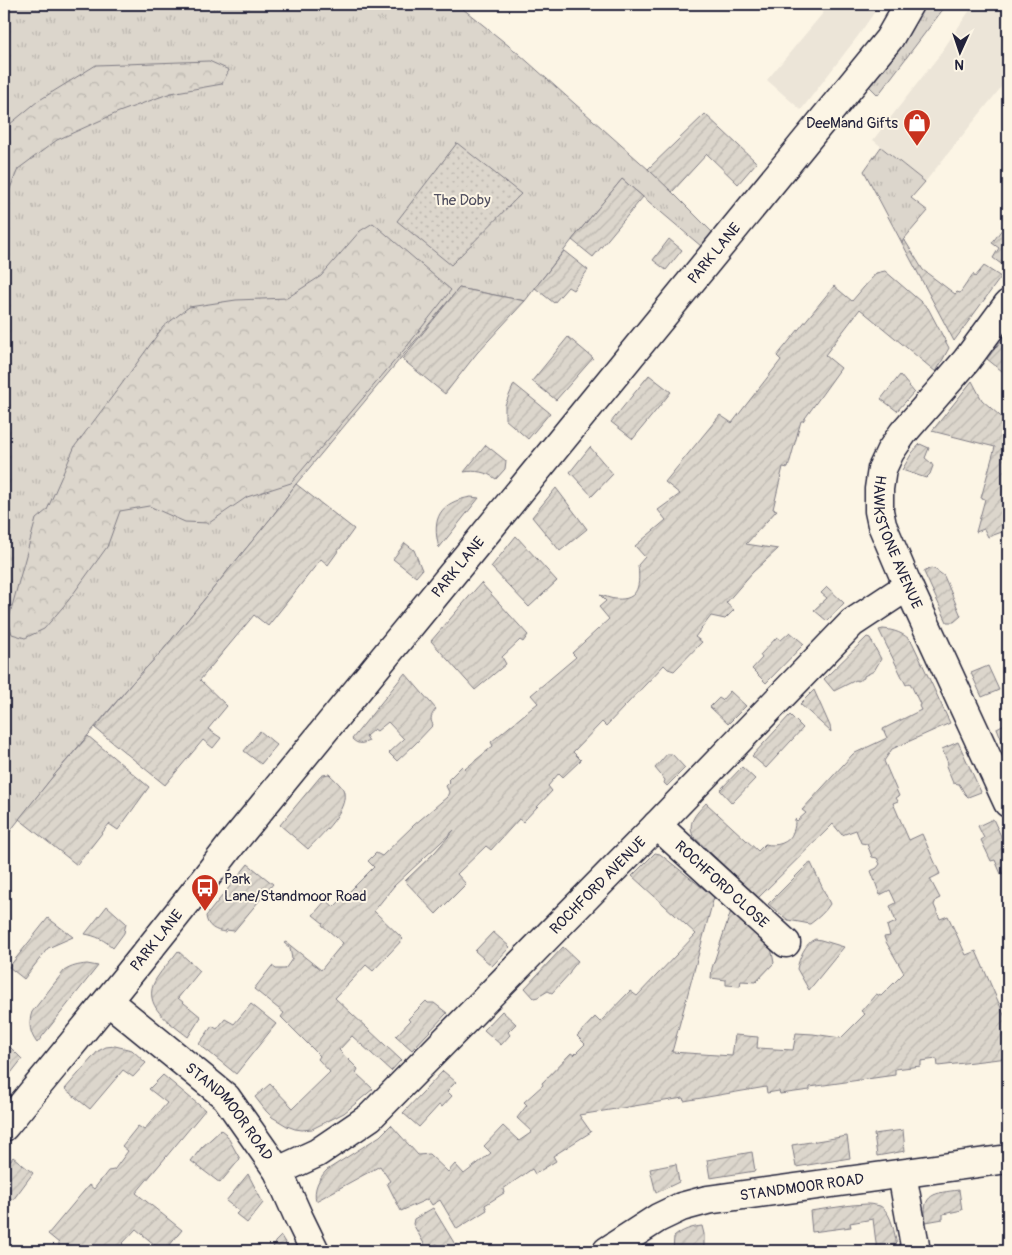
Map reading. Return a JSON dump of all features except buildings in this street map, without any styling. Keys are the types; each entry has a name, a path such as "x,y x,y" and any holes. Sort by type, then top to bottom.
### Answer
{"street":[{"name":"PARK LANE","path":"4,1127 108,1001 237,838 889,39 909,4"},
{"name":"HAWKSTONE AVENUE","path":"1008,304 966,361 903,433 890,452 882,470 879,490 880,518 908,586 1008,803"},
{"name":"ROCHFORD AVENUE","path":"278,1171 317,1153 370,1117 852,623 908,586"},
{"name":"ROCHFORD CLOSE","path":"657,825 786,943"},
{"name":"STANDMOOR ROAD","path":"108,1001 226,1097 249,1127 278,1171 315,1251"},
{"name":"STANDMOOR ROAD","path":"608,1251 658,1218 681,1207 707,1200 1008,1159"},
{"path":"902,1174 916,1251"}],"shaded area":[{"path":"815,4 880,4 801,110 767,80 823,13"},
{"path":"974,4 1008,4 1008,77 925,182 873,140 938,57"}],"green space":[{"path":"4,4 457,4 519,54 658,178 719,239 708,252 622,179 525,301 459,288 296,484 271,518 163,650 133,682 50,780 4,839"},
{"path":"926,4 947,4 878,95 864,81"},
{"path":"209,61 229,70 222,84 171,93 119,112 57,140 18,169 4,203 4,129 38,101 96,65"},
{"path":"705,114 756,163 738,184 707,154 672,192 648,169"},
{"name":"The Doby","path":"457,143 521,194 451,265 397,221"},
{"path":"881,147 925,182 911,198 928,211 902,243 864,171"},
{"path":"622,179 643,197 593,257 572,240"},
{"path":"1008,221 1008,269 993,258 999,248 992,243"},
{"path":"373,223 451,290 408,345 291,483 247,497 209,523 185,522 149,506 120,511 107,547 68,601 44,629 25,638 12,634 8,621 36,519 47,510 75,446 163,327 189,307 236,300 287,298 321,276 360,231"},
{"path":"669,239 682,250 666,270 653,260"},
{"path":"904,239 923,270 955,294 957,292 960,293 973,274 975,277 984,266 1001,277 954,341 902,243"},
{"path":"564,251 588,270 573,290 568,287 554,303 535,288"},
{"path":"885,271 928,308 949,348 936,372 860,309 825,355 841,368 803,421 801,421 788,468 783,467 773,509 777,510 746,544 778,549 752,573 726,603 734,610 725,619 711,616 695,637 702,642 674,671 664,665 606,726 602,722 573,752 581,760 563,777 559,773 548,786 552,791 523,822 519,819 491,850 486,846 457,874 466,884 436,914 405,881 435,852 454,830 394,886 374,911 403,939 373,971 366,965 335,998 401,1060 391,1071 352,1036 339,1050 358,1069 356,1073 373,1089 344,1113 312,1129 295,1129 272,1117 255,1097 270,1084 293,1108 330,1072 318,1059 320,1056 281,1017 284,1013 254,989 272,966 276,969 285,969 292,959 290,948 284,943 286,942 321,970 343,943 313,915 326,900 334,907 374,867 368,861 376,853 382,856 447,797 449,792 446,786 450,782 448,780 462,766 465,769 493,746 491,742 538,703 531,695 576,657 572,653 609,619 599,607 606,601 600,595 614,599 624,599 634,594 637,590 639,578 638,565 645,557 635,546 666,520 658,510 680,494 665,482 720,415 732,423 781,360 777,356 834,286 852,301 876,273"},
{"path":"459,288 525,301 477,353 445,394 402,359"},
{"path":"1008,334 1007,375 987,359"},
{"path":"568,337 593,358 556,400 532,381"},
{"path":"649,375 671,392 633,439 611,422"},
{"path":"900,375 914,392 897,411 881,399"},
{"path":"972,381 982,400 1008,423 1008,545 1002,532 988,537 984,529 976,532 985,499 981,498 995,447 932,431"},
{"path":"514,384 550,413 528,439 505,419 505,405"},
{"path":"920,444 929,448 925,458 933,466 926,478 902,470"},
{"path":"486,445 506,461 505,469 496,479 481,472 464,472"},
{"path":"590,447 613,474 592,496 570,472"},
{"path":"296,484 354,529 328,565 321,559 268,626 254,615 200,680 227,706 208,729 221,738 213,748 203,740 165,785 95,728 133,682 163,650 271,518"},
{"path":"556,488 587,529 560,551 532,517"},
{"path":"471,497 479,498 439,548 436,528 440,513 452,503"},
{"path":"516,536 557,581 529,607 491,567"},
{"path":"405,543 414,550 422,570 416,577 393,559"},
{"path":"931,568 944,576 961,616 954,622 947,622 924,572"},
{"path":"481,583 528,635 523,642 520,640 502,657 506,664 475,690 431,641"},
{"path":"827,587 844,603 827,621 814,610 827,598 821,593"},
{"path":"879,630 899,632 912,642 950,723 892,749 884,761 899,796 896,798 898,801 893,803 909,840 922,834 940,874 930,879 940,898 936,900 934,905 940,919 948,916 966,955 976,951 1008,1024 1008,1058 938,1066 937,1059 921,1061 921,1066 895,1069 895,1075 810,1087 810,1090 780,1094 779,1091 767,1093 766,1087 684,1101 683,1098 579,1115 591,1132 553,1156 556,1161 535,1174 532,1169 503,1189 504,1193 485,1205 487,1210 457,1229 440,1200 432,1205 428,1199 401,1211 387,1183 390,1181 380,1166 316,1201 315,1192 317,1184 327,1170 380,1136 391,1125 418,1155 429,1154 448,1172 455,1164 464,1174 491,1153 484,1146 503,1126 519,1141 532,1132 517,1118 527,1105 524,1102 543,1085 542,1083 571,1053 574,1055 585,1044 577,1036 595,1017 600,1022 630,991 637,996 696,934 632,876 655,853 660,854 714,897 672,1052 732,1056 735,1035 758,1037 757,1048 793,1050 796,1033 841,1038 865,1014 861,1011 876,994 881,996 904,973 884,937 890,936 887,926 896,922 890,906 896,903 890,890 880,895 871,871 880,864 877,858 872,857 867,844 861,843 856,830 842,835 833,824 758,898 693,836 691,826 699,810 706,803 758,851 765,844 778,844 786,841 794,830 795,819 797,821 806,813 802,810 853,754 887,738 883,729 921,710 910,683 906,685"},
{"path":"790,632 804,644 766,683 752,669 762,658 760,655 777,637 781,640"},
{"path":"867,637 870,638 881,659 874,671 858,681 856,680 834,691 824,679"},
{"path":"988,666 999,690 982,697 971,673"},
{"path":"405,673 436,709 431,718 433,725 397,761 389,753 404,739 388,722 377,731 374,729 366,736 369,741 360,743 352,739"},
{"path":"814,690 830,726 831,732 800,704"},
{"path":"730,691 746,706 728,724 710,707 719,698 722,700"},
{"path":"790,715 803,728 766,768 752,756"},
{"path":"1008,722 1008,756 997,728"},
{"path":"260,731 277,745 261,764 244,751"},
{"path":"88,736 149,787 118,830 109,824 77,865 19,819"},
{"path":"958,742 981,792 968,797 959,784 953,783 942,749"},
{"path":"667,754 672,754 685,768 667,786 664,783 665,780 655,768"},
{"path":"742,767 755,779 732,803 720,790"},
{"path":"329,774 343,789 343,805 333,822 308,849 280,825 320,777"},
{"path":"993,819 1008,851 1008,871 1001,874 995,860 991,861 981,840 984,838 978,826"},
{"path":"811,863 830,904 810,924 788,920 768,904"},
{"path":"248,864 273,884 234,931 218,931 210,926 206,916"},
{"path":"107,906 126,923 124,933 113,948 100,939 85,934"},
{"path":"731,911 771,947 774,963 756,982 741,981 740,986 726,985 726,980 711,978 712,968"},
{"path":"48,918 73,937 48,948 24,979 9,967"},
{"path":"493,932 510,947 492,966 475,951"},
{"path":"815,939 844,947 809,990 797,969 805,948"},
{"path":"563,947 578,961 552,993 548,991 534,998 525,988"},
{"path":"178,951 200,971 178,998 201,1017 188,1037 166,1020 155,1006 152,997 152,989 156,979"},
{"path":"87,964 98,966 37,1043 30,1028 32,1012 64,971 75,966"},
{"path":"426,1001 434,1003 447,1013 412,1050 396,1036 410,1021 408,1019"},
{"path":"251,1004 276,1024 236,1074 199,1044 212,1026 217,1029 225,1019 234,1024"},
{"path":"502,1011 516,1024 508,1032 510,1035 501,1045 484,1030"},
{"path":"4,1041 22,1059 4,1082"},
{"path":"115,1046 132,1050 146,1063 133,1077 123,1070 90,1109 65,1089 98,1051 106,1047"},
{"path":"443,1071 456,1082 447,1091 452,1096 442,1107 439,1105 419,1127 403,1113"},
{"path":"163,1075 205,1110 136,1193 182,1230 165,1251 162,1251 136,1229 122,1244 130,1251 55,1251 59,1243 48,1234 89,1185 94,1189 108,1171 114,1170 128,1151 122,1146 138,1126 144,1130 167,1103 149,1089"},
{"path":"221,1130 226,1134 240,1159 220,1183 191,1161 202,1147"},
{"path":"903,1130 905,1151 877,1156 874,1134"},
{"path":"847,1136 850,1158 796,1167 792,1145"},
{"path":"752,1152 755,1171 710,1178 707,1160"},
{"path":"13,1157 33,1173 13,1200 4,1192 4,1169"},
{"path":"676,1164 679,1182 656,1193 650,1169"},
{"path":"248,1174 263,1203 247,1223 236,1214 239,1211 226,1201"},
{"path":"959,1190 962,1210 943,1214 943,1219 926,1222 926,1205 932,1196 943,1192"},
{"path":"867,1204 880,1206 888,1214 893,1226 898,1251 877,1251 873,1219 850,1223 851,1227 812,1232 810,1211"},
{"path":"433,1208 459,1251 442,1251 437,1244 427,1249 413,1224 414,1219"},
{"path":"702,1226 704,1251 673,1251 674,1237 687,1229"},
{"path":"281,1236 290,1251 272,1251 275,1242"}],"place":[{"name":"DeeMand Gifts","path":"917,147"},
{"name":"Park Lane/Standmoor Road","path":"205,912"}]}
